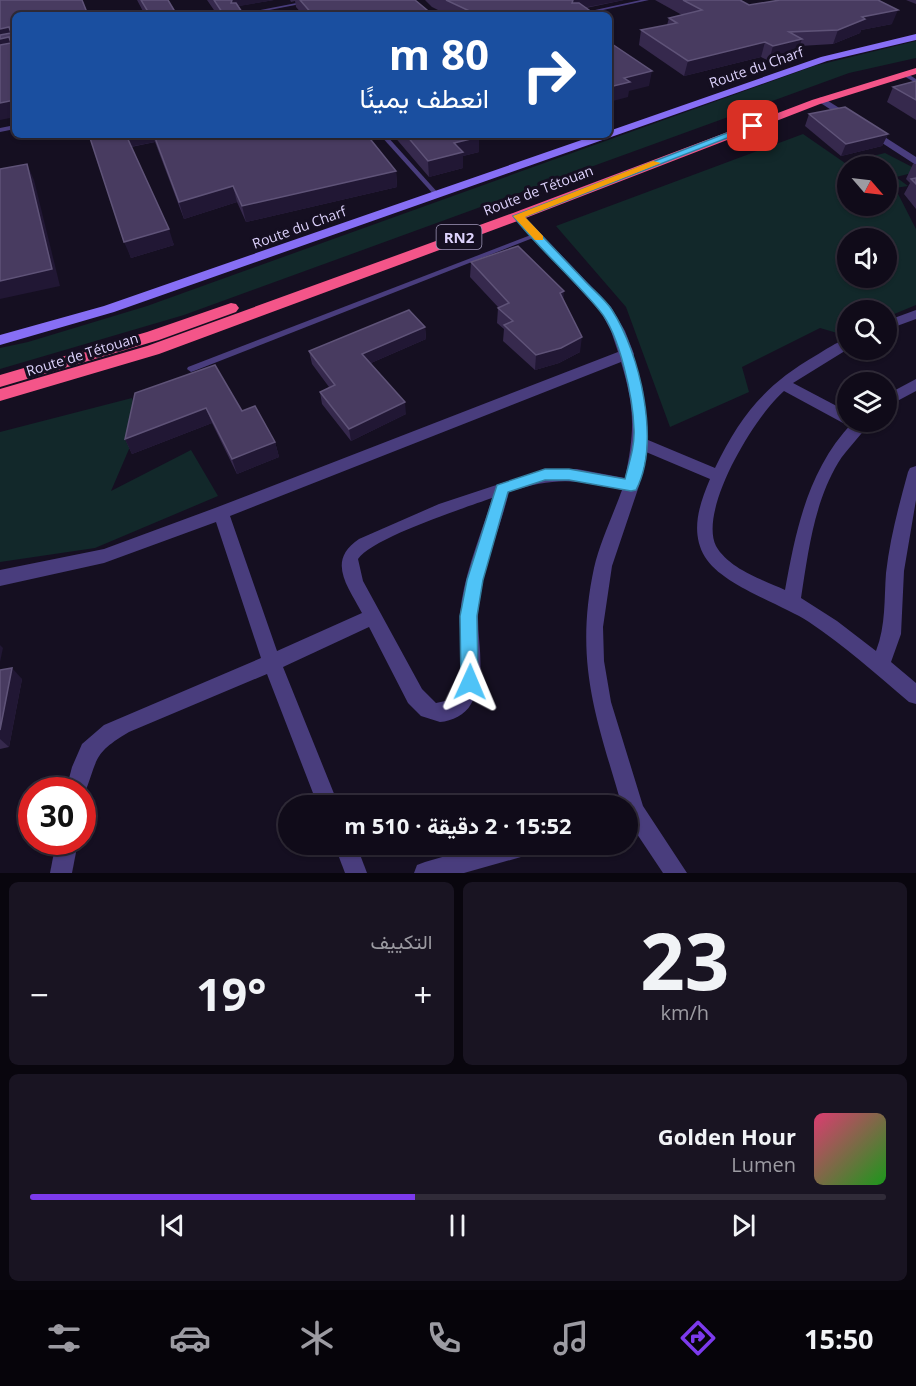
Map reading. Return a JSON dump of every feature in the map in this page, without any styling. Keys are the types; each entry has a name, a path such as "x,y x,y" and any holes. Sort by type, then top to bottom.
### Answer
{"highway":[{"name":"Route de Tétouan","path":"0,381 153,336 802,98 916,63"},
{"name":"Route de Tétouan","path":"0,395 153,350 518,216 822,100 912,75"}],"street":[{"name":"Route du Charf","path":"612,133 824,59 916,37"},
{"path":"822,100 916,162"},
{"name":"Route du Charf","path":"0,340 109,309 597,138"},
{"path":"518,216 606,310 627,354 640,413 640,443 631,486 603,566 594,627 601,702 625,795"},
{"path":"897,322 916,314"},
{"path":"837,349 806,366 762,404 746,426 719,476 706,518 704,534 717,560 742,576 792,601 828,624 916,695"},
{"path":"0,578 104,556 221,513 627,354"},
{"path":"897,395 916,384"},
{"path":"784,385 837,413"},
{"path":"792,601 808,511 833,453 848,432"},
{"path":"640,443 719,476"},
{"path":"880,666 892,634 895,571 905,511 916,472"},
{"path":"502,489 475,580 468,616 470,682 464,698 457,707 446,712 435,713 424,707 415,696 350,571 349,560 359,546 393,530 502,489 545,475 569,474 631,486"},
{"path":"221,513 272,663 325,795"},
{"path":"79,777 91,747 102,736 122,725 272,663 374,617"},
{"path":"638,823 676,873"},
{"path":"61,873 64,855"},
{"path":"349,855 356,873"},
{"path":"425,873 464,868 499,855"}],"lane":[{"path":"255,12 319,0"},
{"path":"589,12 647,0"},
{"path":"278,8 281,12"},
{"path":"386,138 437,195"},
{"path":"191,369 537,235"}],"green space":[{"path":"916,41 916,58 849,73 184,315 0,369 0,348 28,342 147,306 814,66"},
{"path":"803,134 837,157 837,216 897,216 897,192 916,229 916,305 897,313 897,300 837,300 837,333 820,328 742,367 749,392 670,427 626,307 556,226"},
{"path":"885,153 891,156 873,156"},
{"path":"897,159 916,169 916,172 897,177"},
{"path":"897,178 908,186 897,188"},
{"path":"132,398 138,428 111,491 191,450 218,496 95,548 0,562 0,432"}],"building":[{"path":"0,0 82,0 87,12 12,12 12,101 0,103 0,45 11,43 9,37 0,39 0,35 11,33 9,27 0,29"},
{"path":"141,0 168,0 175,12 148,12"},
{"path":"214,0 232,0 231,3 236,3 242,12 222,12"},
{"path":"300,0 415,0 429,12 310,12"},
{"path":"446,0 573,0 572,3 579,3 592,12 472,12"},
{"path":"683,0 740,0 749,5 780,0 878,0 898,10 862,17 865,19 838,30 789,32 802,39 773,46 765,42 688,61 641,30 677,23 669,18 702,10"},
{"path":"612,44 652,71 624,78 630,82 612,86"},
{"path":"916,81 916,100 893,87"},
{"path":"845,107 888,134 846,144 809,114"},
{"path":"90,138 127,138 169,229 124,242"},
{"path":"155,138 369,138 396,171 242,206 233,186 179,202"},
{"path":"409,138 475,138 454,143 463,152 428,161"},
{"path":"27,164 52,269 0,281 0,169"},
{"path":"518,246 564,291 560,293 582,337 561,348 536,355 504,325 513,321 498,308 509,303 471,262"},
{"path":"409,310 425,327 362,354 405,402 349,429 320,392 335,385 309,351"},
{"path":"215,365 242,411 255,406 275,442 232,459 206,408 125,439 135,393"},
{"path":"12,668 0,730 0,670"}],"slow traffic":[{"path":"539,238 518,216 656,163"}],"route":[{"path":"470,682 468,616 475,580 502,489 545,475 569,474 631,486 640,443 640,413 636,390 627,354 618,332 606,310 518,216 753,126"}]}
